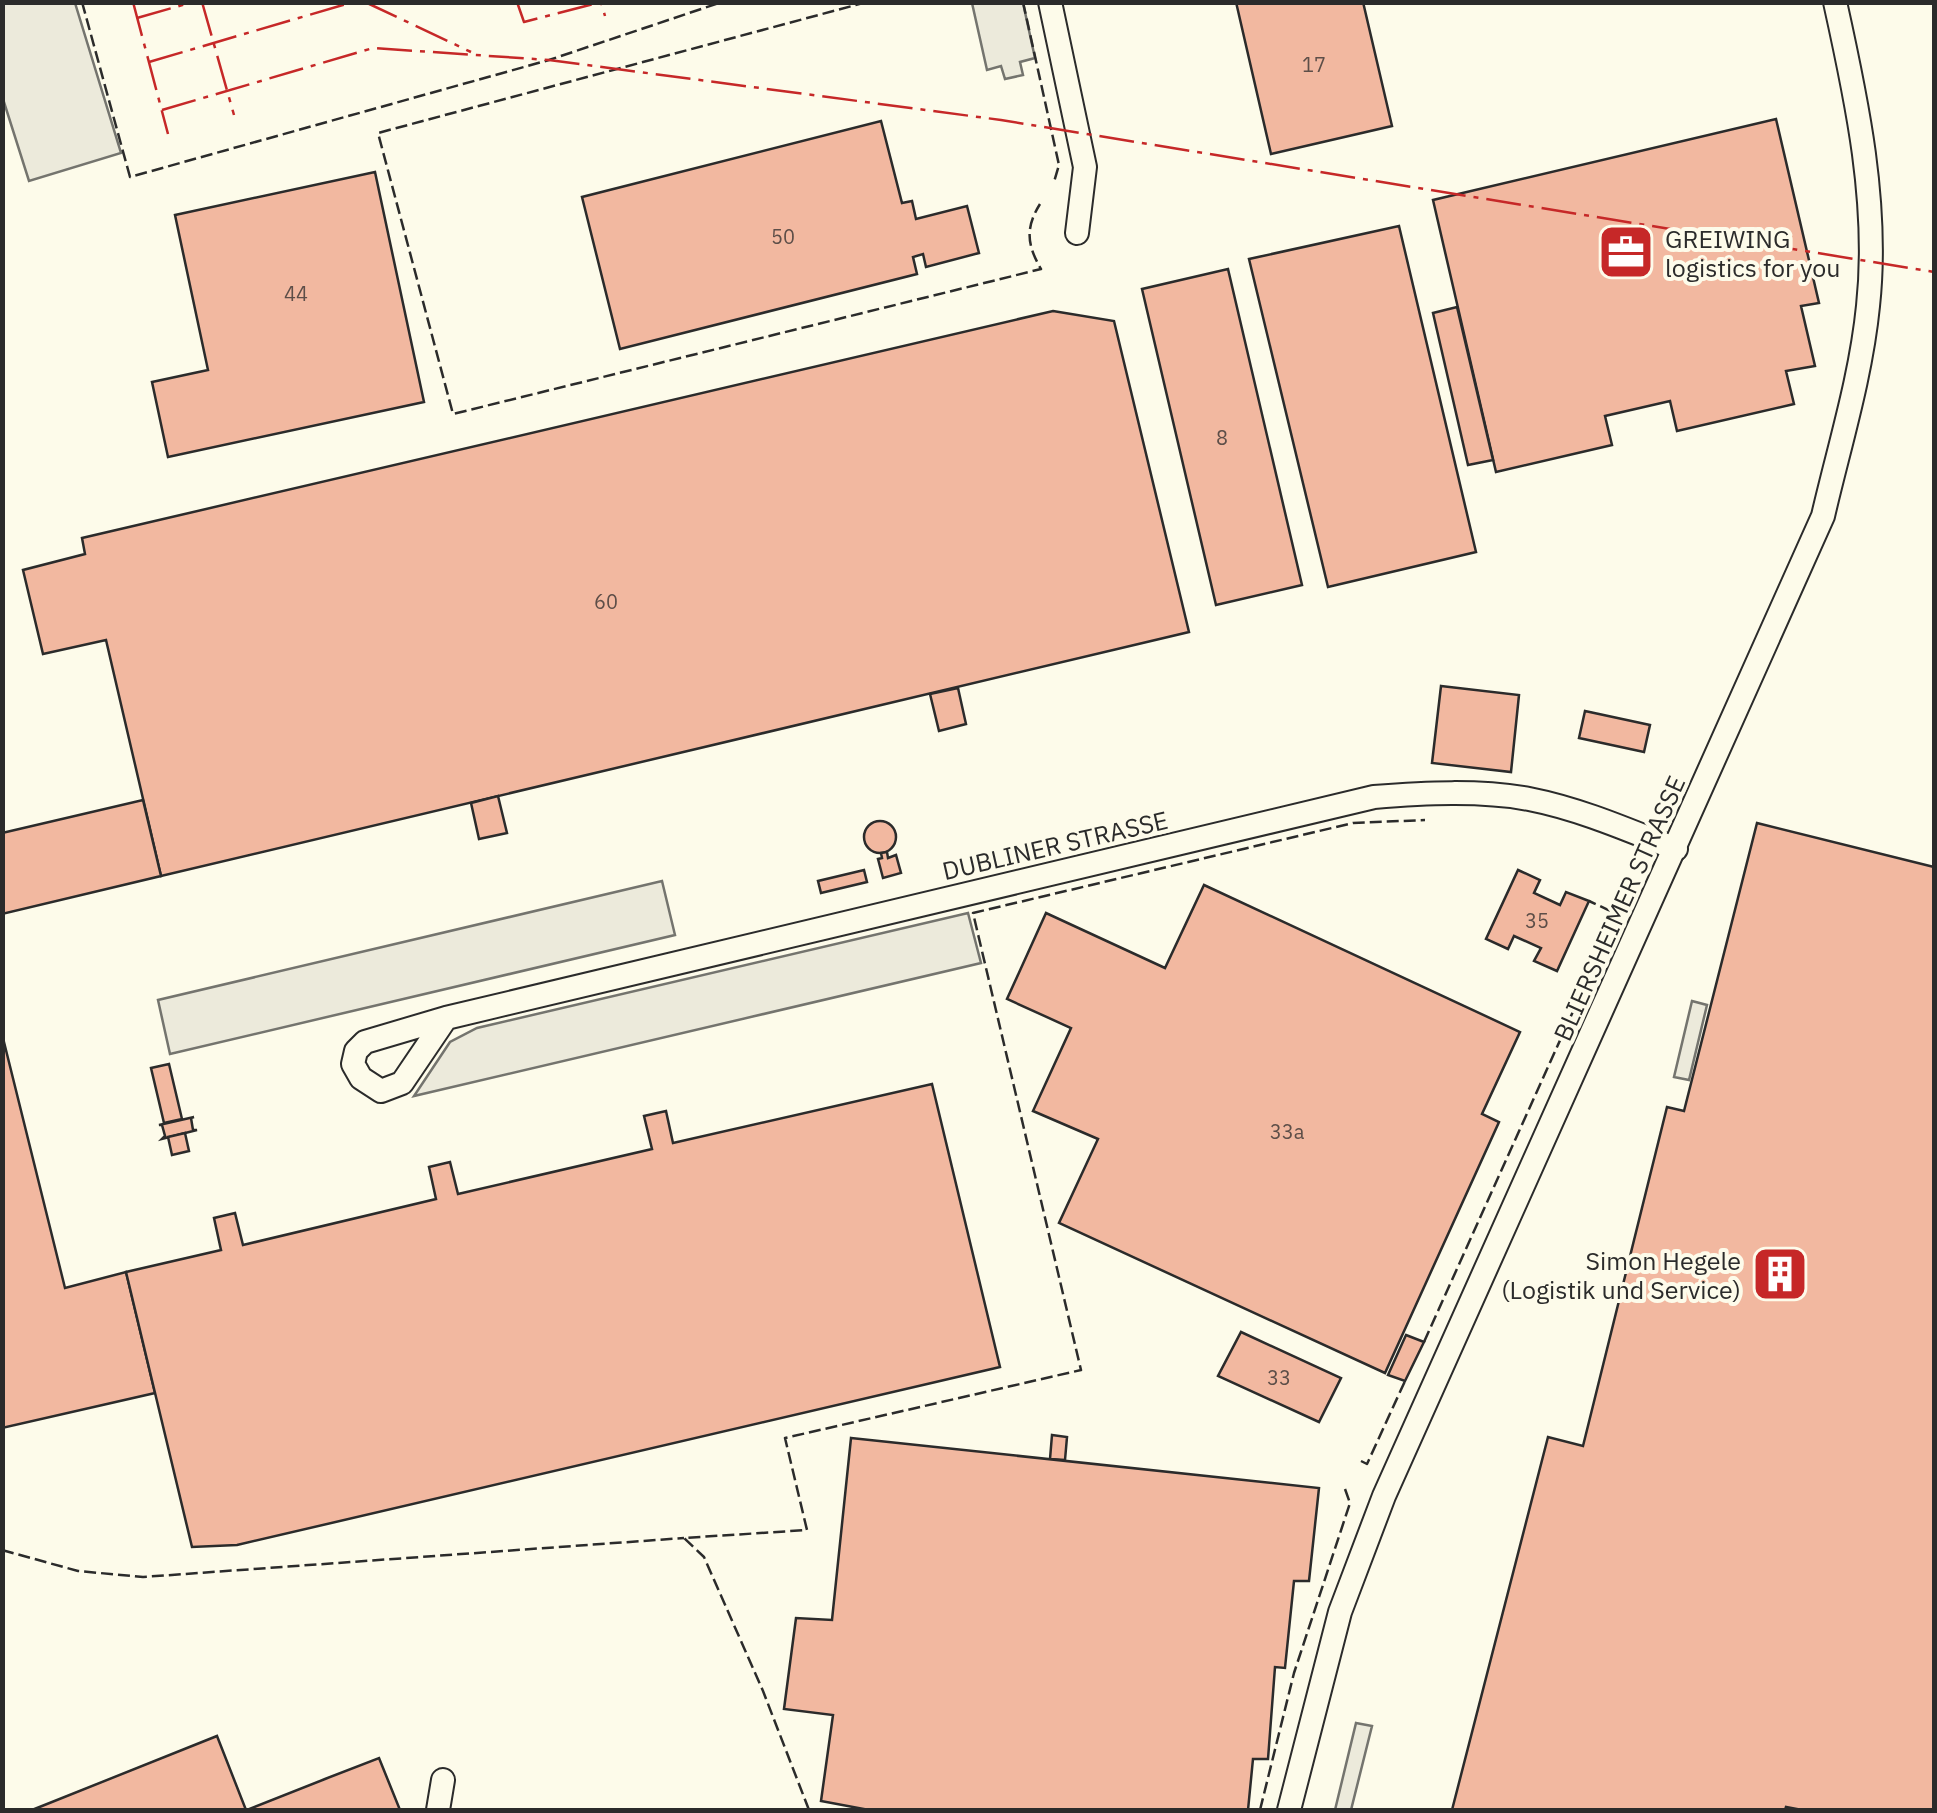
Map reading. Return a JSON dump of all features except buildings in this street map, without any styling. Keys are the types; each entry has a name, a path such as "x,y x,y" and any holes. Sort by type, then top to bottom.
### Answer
{"street":[{"path":"1050,2 1085,168 1078,233"},
{"name":"BLIERSHEIMER STRASSE","path":"1289,1810 1340,1612 1384,1496 1823,516 1868,306 1870,205 1835,2"},
{"name":"DUBLINER STRASSE","path":"446,1018 1374,798 1418,794 1526,798 1586,814 1676,848"},
{"path":"438,1810 443,1780"}],"shaded area":[{"path":"2,3 75,3 121,153 29,181 3,99"},
{"path":"972,3 1023,3 1035,58 1020,62 1023,75 1005,79 1001,66 987,70"},
{"path":"662,881 675,935 170,1054 158,1000"},
{"path":"968,913 981,963 414,1096 450,1042 477,1028"},
{"path":"1692,1001 1707,1005 1689,1080 1674,1077"},
{"path":"1356,1723 1372,1726 1351,1810 1335,1810"}],"fence":[{"path":"82,2 130,177 549,60 722,2"},
{"path":"867,2 378,133 453,414 1041,269 1030,237 1040,204"},
{"path":"1023,2 1059,165 1054,182"},
{"path":"809,1810 763,1691 704,1557 684,1538 807,1530 785,1438 1081,1370 973,913 1353,823 1425,820"},
{"path":"1424,1342 1617,914 1589,901"},
{"path":"1361,1461 1367,1464 1405,1381"},
{"path":"1260,1810 1294,1673 1350,1503 1345,1489"},
{"path":"2,1550 78,1571 143,1577 684,1538"}],"power":[{"path":"133,2 168,134"},
{"path":"137,18 193,2"},
{"path":"202,2 234,115"},
{"path":"149,62 353,2"},
{"path":"365,2 471,52"},
{"path":"517,2 524,22 601,2 605,16"},
{"path":"162,110 373,48 549,60 1001,120 1934,272"}],"place":[{"name":"GREIWING logistics for you","path":"1626,252"},
{"name":"Simon Hegele (Logistik und Service)","path":"1780,1274"}]}
